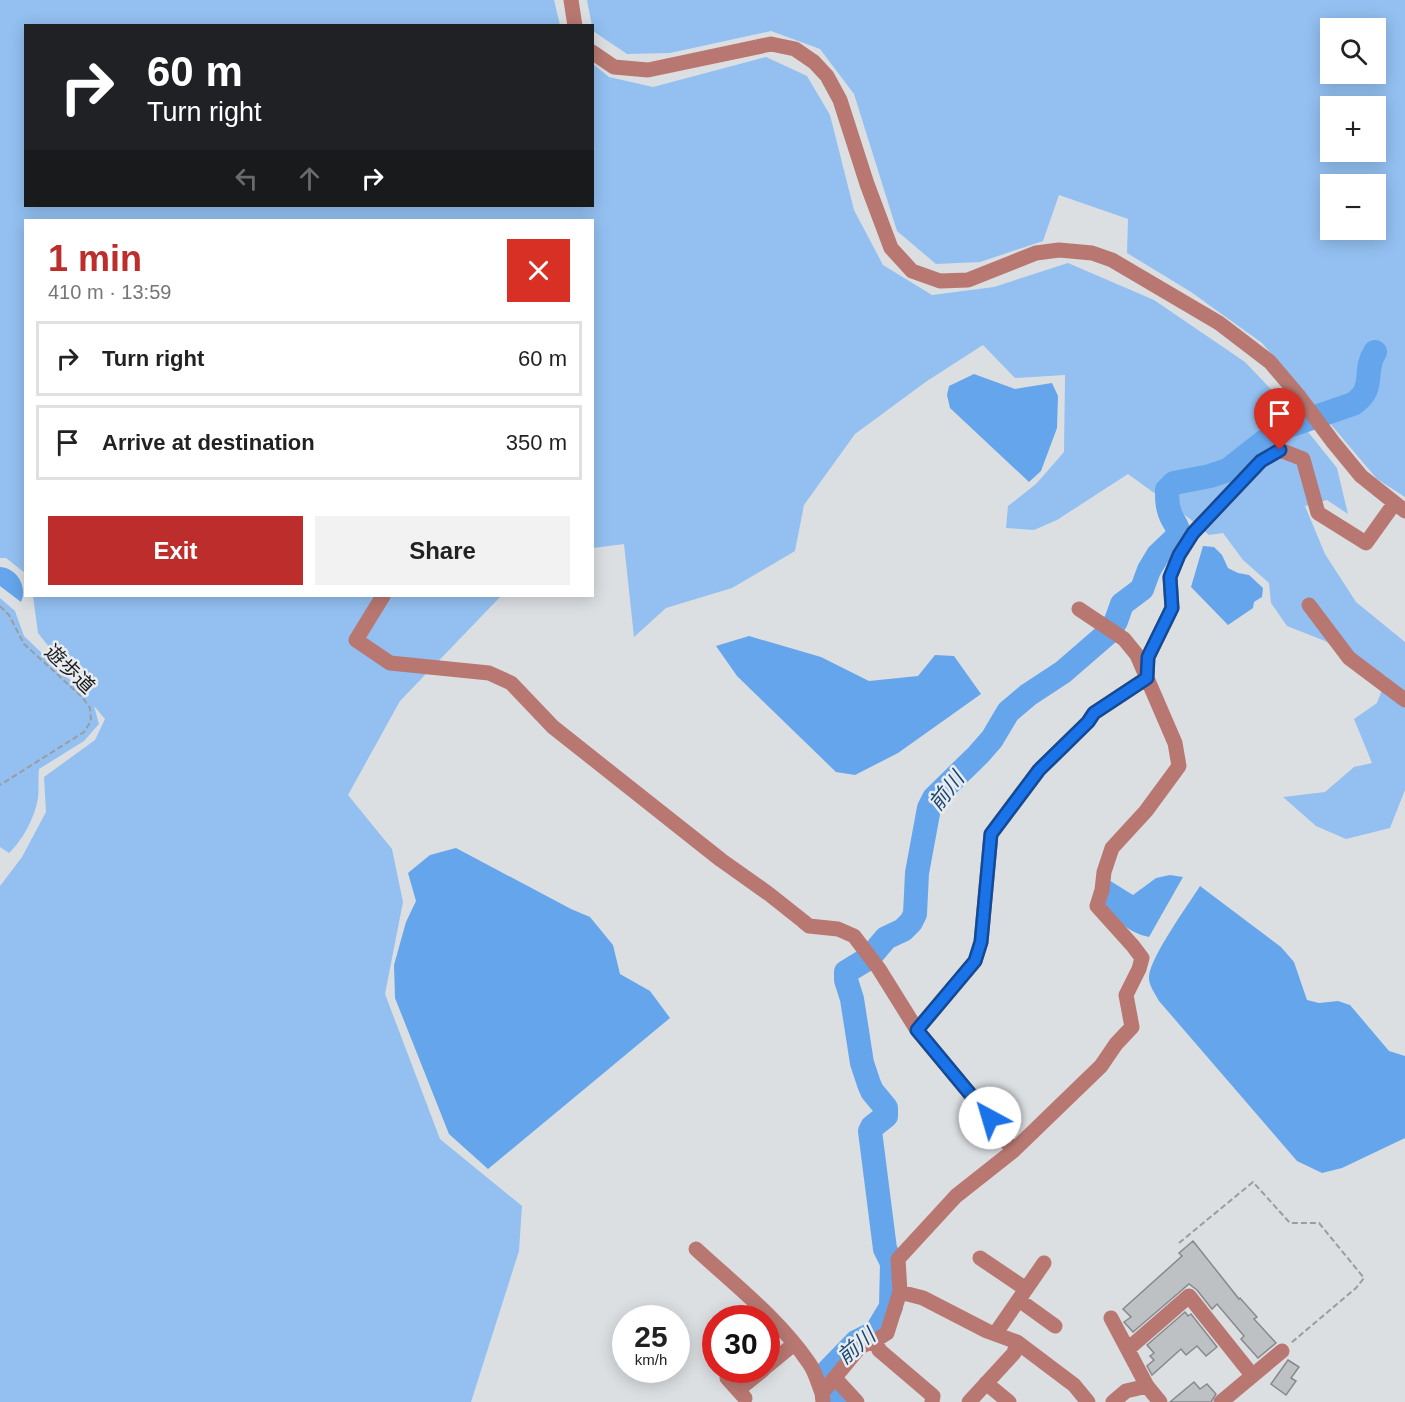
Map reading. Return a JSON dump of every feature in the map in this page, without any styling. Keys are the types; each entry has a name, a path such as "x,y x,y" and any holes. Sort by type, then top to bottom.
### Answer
{"street":[{"path":"571,0 575,24"},
{"path":"594,53 614,67 648,70 771,44 795,49 814,62 827,76 840,100 867,184 891,248 912,271 940,282 968,280 1036,254 1059,250 1092,253 1112,260 1219,323 1270,362 1361,476 1400,508 1366,543 1318,513 1303,459 1280,450 1261,461 1193,533 1179,555 1170,577 1172,608 1148,657 1147,678"},
{"path":"382,597 356,640 390,663 489,673 511,683 553,727 712,853 809,926 838,929 854,936 879,969 917,1030 990,1118 1013,1151"},
{"path":"1309,605 1349,658 1405,700"},
{"path":"823,1397 860,1347 887,1333 900,1292 898,1259 956,1196 1013,1151 1101,1066 1116,1044 1132,1027 1126,995 1142,958 1097,906 1112,848 1146,811 1179,766 1175,743 1137,655 1124,639 1079,609"},
{"path":"917,1030 975,961 981,942 991,834 1039,770 1088,722 1094,713 1147,678"},
{"path":"696,1250 760,1307 794,1344 810,1364 823,1397"},
{"path":"980,1258 1055,1326"},
{"path":"995,1334 1044,1263"},
{"path":"900,1292 923,1298 995,1334 1017,1341 1074,1384 1088,1402"},
{"path":"1128,1348 1189,1296 1252,1375"},
{"path":"1111,1317 1147,1386 1160,1402"},
{"path":"876,1340 879,1350 926,1388 933,1396 932,1402"},
{"path":"969,1402 1014,1353 1017,1341"},
{"path":"780,1356 794,1344"},
{"path":"1221,1402 1282,1351"},
{"path":"835,1378 857,1402"},
{"path":"732,1383 742,1394 752,1383"},
{"path":"986,1383 1009,1402"},
{"path":"1113,1402 1126,1391 1147,1386"}],"path":[{"name":"遊歩道","path":"0,606 9,615 24,644 82,697 90,708 91,720 84,732 0,784"},
{"path":"1179,1243 1253,1182 1290,1223 1318,1223 1364,1278 1356,1288 1282,1351"}],"shaded area":[{"path":"0,0 554,0 560,24 24,24 24,207 594,207 594,65 609,77 653,87 766,57 807,76 830,115 854,210 883,265 932,295 994,287 1068,263 1154,300 1245,362 1289,408 1337,468 1348,514 1327,500 1305,506 1325,554 1356,602 1405,642 1405,790 1390,828 1346,839 1316,826 1283,797 1325,792 1354,767 1372,763 1354,719 1377,703 1387,677 1325,641 1287,626 1271,603 1269,583 1243,560 1223,533 1209,535 1128,474 1057,520 1034,530 1006,528 1008,506 1036,484 1064,452 1065,375 1015,378 983,345 927,381 855,434 804,505 795,551 732,588 666,608 634,637 624,544 594,548 594,219 24,219 24,572 6,558 0,558"},
{"path":"587,0 1405,0 1405,497 1377,479 1262,343 1191,292 1127,253 1128,219 1059,195 1043,241 980,262 936,264 897,231 854,94 820,49 771,31 670,53 627,54 594,32"},
{"path":"974,374 1015,389 1052,383 1058,396 1057,428 1041,471 1029,482 950,408 947,395 949,386"},
{"path":"1203,546 1214,547 1222,555 1228,568 1249,575 1263,588 1262,597 1254,602 1253,608 1228,625 1191,587"},
{"path":"0,567 11,571 20,579 23,590 21,602 0,586"},
{"path":"33,597 500,597 400,701 348,795 392,849 403,902 385,994 440,1139 522,1206 519,1251 471,1402 0,1402 0,886 22,857 46,812 44,777 95,740 105,719 94,706 99,724 84,741 39,769 38,798 28,828 9,853 0,847 0,598 15,611 24,636 89,698 38,633"},
{"path":"749,636 821,657 869,681 918,676 935,655 954,656 981,694 898,753 855,775 836,772 737,676 716,646"},
{"path":"456,848 590,917 613,945 620,974 650,991 670,1018 488,1169 449,1134 395,998 394,965 406,922 416,901 408,873 430,855"},
{"path":"1170,875 1183,877 1149,937 1128,928 1099,903 1104,877 1133,895 1156,878"},
{"path":"1200,886 1281,947 1294,962 1307,1000 1319,1003 1338,1001 1350,1005 1389,1051 1405,1056 1405,1138 1342,1168 1322,1173 1297,1161 1159,1001 1150,983 1151,967"}],"building":[{"path":"1193,1241 1239,1299 1257,1317 1254,1319 1276,1343 1258,1358 1241,1339 1244,1336 1217,1304 1212,1309 1197,1290 1189,1284 1133,1332 1124,1322 1131,1317 1123,1309 1182,1256 1179,1253"},
{"path":"1185,1312 1188,1316 1191,1314 1217,1347 1206,1356 1197,1346 1186,1355 1181,1349 1152,1375 1147,1366 1154,1360 1150,1356 1154,1353 1147,1345"},
{"path":"1288,1360 1299,1367 1291,1378 1296,1381 1286,1395 1271,1384"},
{"path":"1194,1382 1200,1389 1207,1384 1216,1394 1211,1402 1170,1402"}],"waterway":[{"name":"前川","path":"843,1402 838,1392 833,1389 827,1372 856,1342 876,1332 891,1307 892,1263 885,1249 870,1131 886,1116 886,1108 872,1091 862,1063 846,972 869,958 886,938 903,930 911,922 915,914 917,873 929,808 934,798 992,739 1008,712 1028,695 1063,672 1108,633 1116,621 1122,604 1142,589 1158,555 1179,535 1169,509 1167,490 1174,483 1228,470 1280,429 1353,404 1365,392 1369,366 1375,352"}],"route":[{"path":"990,1118 917,1030 975,961 981,942 991,834 1039,770 1088,722 1094,713 1147,678 1148,657 1172,608 1170,577 1179,555 1193,533 1261,461 1280,450"}]}
